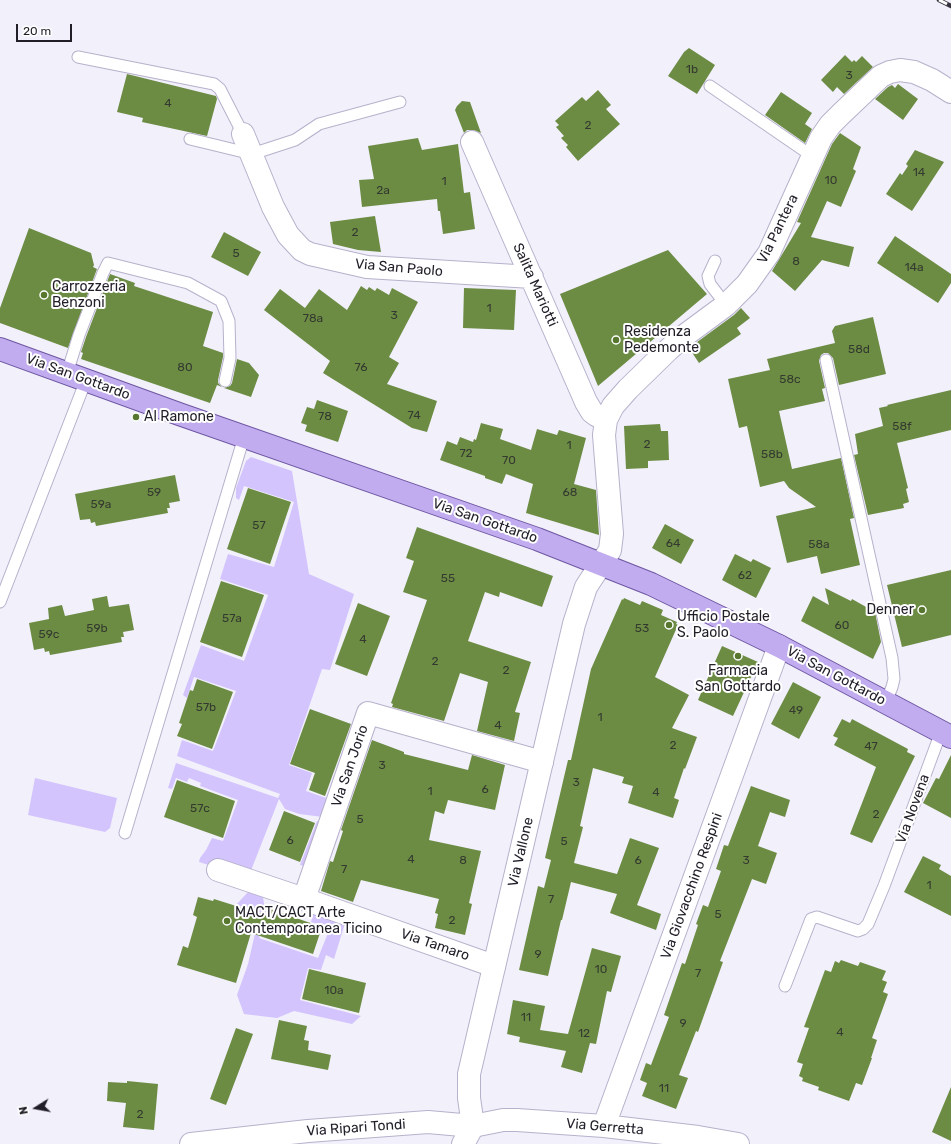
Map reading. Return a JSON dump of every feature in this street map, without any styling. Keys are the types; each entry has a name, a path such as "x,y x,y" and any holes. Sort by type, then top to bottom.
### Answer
{"main road":[{"name":"Via San Gottardo","path":"0,349 244,437 537,539 651,584 780,646 946,735"}],"street":[{"name":"Via Pantera","path":"601,564 610,550 612,534 604,435 606,420 613,406 646,370 684,336 726,305 747,284 769,254 812,156 830,125 881,76 900,70 914,72 932,80 951,92"},
{"name":"Via San Paolo","path":"243,134 273,207 288,235 296,244 310,254 367,267 532,277"},
{"name":"Salita Mariotti","path":"472,142 586,402 592,412 606,420"},
{"name":"Via Vallone","path":"468,1135 470,1074 494,966 574,624 586,587 601,564"},
{"name":"Via Giovacchino Respini","path":"604,1126 780,646"},
{"name":"Via San Jorio","path":"304,899 368,713 542,762"},
{"name":"Via Tamaro","path":"218,870 494,966"},
{"name":"Via Gerretta","path":"468,1135 503,1120 516,1120 604,1126 698,1137 738,1144"},
{"name":"Via Ripari Tondi","path":"191,1144 224,1142 308,1131 428,1122 468,1135"}],"lane":[{"path":"78,57 214,84 220,89 243,134"},
{"path":"710,86 812,156"},
{"path":"190,138 252,154 295,140 319,124 400,102"},
{"path":"715,261 708,276 710,284 726,305"},
{"path":"0,602 76,377 87,314 108,263 188,283 221,301 230,321 230,358 225,381"},
{"path":"826,360 892,658 894,679 886,702"},
{"path":"125,833 244,437"},
{"name":"Via Novena","path":"785,986 811,919 817,917 858,931 863,929 868,924 946,735"}],"shaded area":[{"path":"251,457 292,471 309,574 354,594 330,670 322,669 289,765 312,773 306,791 329,799 323,817 299,814 285,809 279,799 250,873 235,873 199,862 212,838 223,841 238,800 200,786 201,783 189,778 187,782 176,778 172,789 168,788 176,763 278,798 280,794 177,756 182,740 213,751 236,691 194,677 187,698 183,695 201,645 244,661 268,595 220,579 228,554 274,567 294,502 244,486 239,500 236,498 236,488 246,461"},
{"path":"35,778 117,798 110,828 105,832 28,815"},
{"path":"317,821 324,824 308,867 300,865"},
{"path":"249,891 262,892 266,914 259,938 318,958 330,928 311,922 314,912 345,923 334,959 326,955 321,970 308,968 300,1000 361,1016 352,1024 294,1011 277,1018 244,1014 237,995 248,964 260,912 236,905"}],"building":[{"path":"689,48 715,65 697,94 668,76 684,52"},
{"path":"845,55 852,62 854,60 856,62 862,56 873,67 844,94 837,87 833,92 821,80"},
{"path":"127,74 216,96 217,99 207,136 142,122 143,118 117,112"},
{"path":"898,84 918,99 903,120 875,99 888,87 892,85 895,88"},
{"path":"598,90 611,105 606,109 620,124 578,161 566,147 568,145 561,138 564,136 556,127 559,125 555,121 582,97 586,101"},
{"path":"781,92 812,113 805,124 812,129 805,143 765,115"},
{"path":"462,101 470,102 481,133 473,130 467,130 464,133 455,110"},
{"path":"840,133 861,147 853,169 856,171 841,207 827,201 811,237 854,247 849,267 822,260 795,291 772,271 801,223 797,222 832,144"},
{"path":"418,138 422,150 458,144 464,193 470,192 475,229 443,234 437,199 362,207 359,180 374,179 368,146"},
{"path":"915,150 944,162 912,211 886,194 900,173 902,175 908,166 906,164"},
{"path":"375,216 381,252 358,250 333,244 330,222"},
{"name":"Carrozzeria Benzoni","path":"29,228 91,253 94,265 93,267 97,269 68,348 0,323 0,308"},
{"path":"224,232 261,252 248,276 211,257"},
{"path":"895,236 951,274 951,283 938,303 877,263"},
{"name":"Residenza Pedemonte","path":"668,250 707,294 598,386 560,294"},
{"path":"110,274 135,283 134,286 213,312 203,346 223,353 223,357 218,380 218,383 222,387 217,385 210,403 81,359 83,353 81,352 86,337"},
{"path":"361,286 367,290 369,287 375,291 377,288 389,295 392,288 418,302 389,357 399,363 387,384 437,401 427,432 412,428 323,373 330,361 264,310 280,289 305,308 319,289 347,310"},
{"path":"464,288 516,290 514,330 463,328"},
{"path":"741,308 750,318 737,328 741,334 699,363 689,348 734,315"},
{"path":"873,317 886,374 839,385 833,358 828,353 824,353 821,355 819,361 825,388 822,389 825,401 779,411 792,469 841,458 854,518 850,519 860,565 821,574 817,556 787,563 776,516 816,507 789,488 784,481 760,487 747,426 739,428 728,379 770,370 767,359 835,343 832,331 835,326"},
{"path":"237,359 249,363 259,375 251,397 224,388 230,386 232,383"},
{"path":"951,390 951,430 897,443 908,488 906,489 909,502 903,504 904,508 868,515 854,455 858,454 855,434 883,426 879,408"},
{"path":"317,400 348,411 338,442 305,431 307,425 301,423 307,407 314,409"},
{"path":"481,423 503,429 500,439 531,450 537,429 557,435 559,430 586,438 574,484 596,490 599,535 526,513 533,484 506,474 502,484 485,478 485,476 440,460 447,441 457,445 460,437 473,442 474,439 476,440"},
{"path":"660,424 661,431 668,431 669,460 648,461 648,468 626,469 624,426"},
{"path":"175,475 180,501 169,503 170,508 167,508 168,513 96,526 95,522 91,523 90,519 80,520 75,494"},
{"path":"248,488 291,502 270,564 227,549"},
{"path":"665,524 694,540 681,564 652,548"},
{"path":"417,527 553,576 542,607 500,592 499,597 485,592 468,641 531,662 515,712 520,713 514,741 477,731 488,682 460,673 444,721 392,707 393,704 391,703 427,600 403,592 414,561 406,558"},
{"path":"735,554 751,562 753,559 771,568 756,598 722,580"},
{"name":"Denner","path":"951,570 951,635 902,647 887,585"},
{"path":"221,581 264,595 242,657 200,642"},
{"path":"825,588 851,601 852,599 875,612 881,642 873,659 801,621 813,596 829,605"},
{"path":"107,596 109,607 129,604 134,630 123,632 124,637 121,637 122,642 50,655 49,651 45,652 44,648 34,650 29,623 49,619 48,608 62,605 65,616 94,610 92,599"},
{"path":"624,598 640,605 642,601 663,610 661,615 677,622 676,624 678,625 655,677 689,695 672,728 697,737 685,769 684,768 674,798 679,800 673,818 628,803 633,786 622,783 624,777 593,768 580,826 583,827 574,863 617,874 630,838 659,848 637,905 661,914 656,930 610,913 617,894 571,882 548,976 519,970 538,886 544,888 551,860 545,858 568,760 571,760 591,669 622,599 623,600"},
{"path":"358,603 390,616 367,676 335,664"},
{"path":"722,646 758,662 733,716 698,700"},
{"path":"197,679 233,692 212,749 177,736 182,724 179,723 190,690 193,691"},
{"path":"793,682 821,697 799,739 771,724"},
{"path":"310,709 351,724 325,796 309,790 315,773 290,764"},
{"path":"842,719 850,723 852,719 908,749 907,752 915,756 872,843 850,834 876,767 834,745 838,738 833,736"},
{"path":"372,740 404,752 404,754 468,770 472,755 505,765 495,810 448,800 444,814 435,811 429,840 481,851 469,903 472,904 465,935 435,928 438,914 435,913 439,899 361,880 353,902 321,891 330,861 333,862 343,831 341,830"},
{"path":"951,755 951,818 923,803 936,778 939,779"},
{"path":"177,780 235,801 223,838 164,817"},
{"path":"751,786 790,800 785,817 770,812 758,846 777,853 766,884 752,879 720,961 723,962 698,1032 696,1031 679,1075 688,1078 676,1109 642,1096 647,1083 640,1080 646,1063 651,1065 669,1017 664,1015 682,963 685,964 698,925 696,924 703,905 708,907 721,871 716,869 724,845 728,846"},
{"path":"284,811 315,823 300,862 269,850"},
{"path":"923,856 941,865 939,869 951,876 951,916 904,892"},
{"path":"198,897 213,901 214,899 268,916 270,909 322,927 313,954 251,933 236,983 177,965 183,946 188,948 197,917 193,915"},
{"path":"592,948 621,956 611,992 607,991 596,1044 590,1043 582,1073 561,1067 566,1051 519,1042 520,1037 507,1034 513,1000 545,1006 540,1030 568,1034"},
{"path":"841,960 858,966 860,962 886,971 882,980 887,982 883,992 888,994 872,1038 877,1040 872,1058 862,1085 856,1083 849,1101 818,1090 819,1087 802,1081 803,1078 799,1076 803,1064 797,1062 809,1028 804,1027 825,970 831,972 835,961 839,963"},
{"path":"309,969 366,983 359,1013 302,999"},
{"path":"279,1020 307,1026 304,1040 309,1041 308,1050 331,1055 328,1070 271,1059"},
{"path":"236,1028 253,1034 226,1105 210,1099"},
{"path":"127,1081 158,1084 154,1130 123,1127 126,1103 107,1101 108,1082 127,1083"},
{"path":"951,1087 951,1141 932,1132"}],"railway":[{"path":"939,0 951,6"}],"place":[{"name":"Carrozzeria Benzoni","path":"44,295"},
{"name":"Residenza Pedemonte","path":"616,340"},
{"name":"Al Ramone","path":"136,417"},
{"name":"Denner","path":"922,610"},
{"name":"Ufficio Postale S. Paolo","path":"669,625"},
{"name":"Farmacia San Gottardo","path":"738,656"},
{"name":"MACT/CACT Arte Contemporanea Ticino","path":"227,921"}]}
